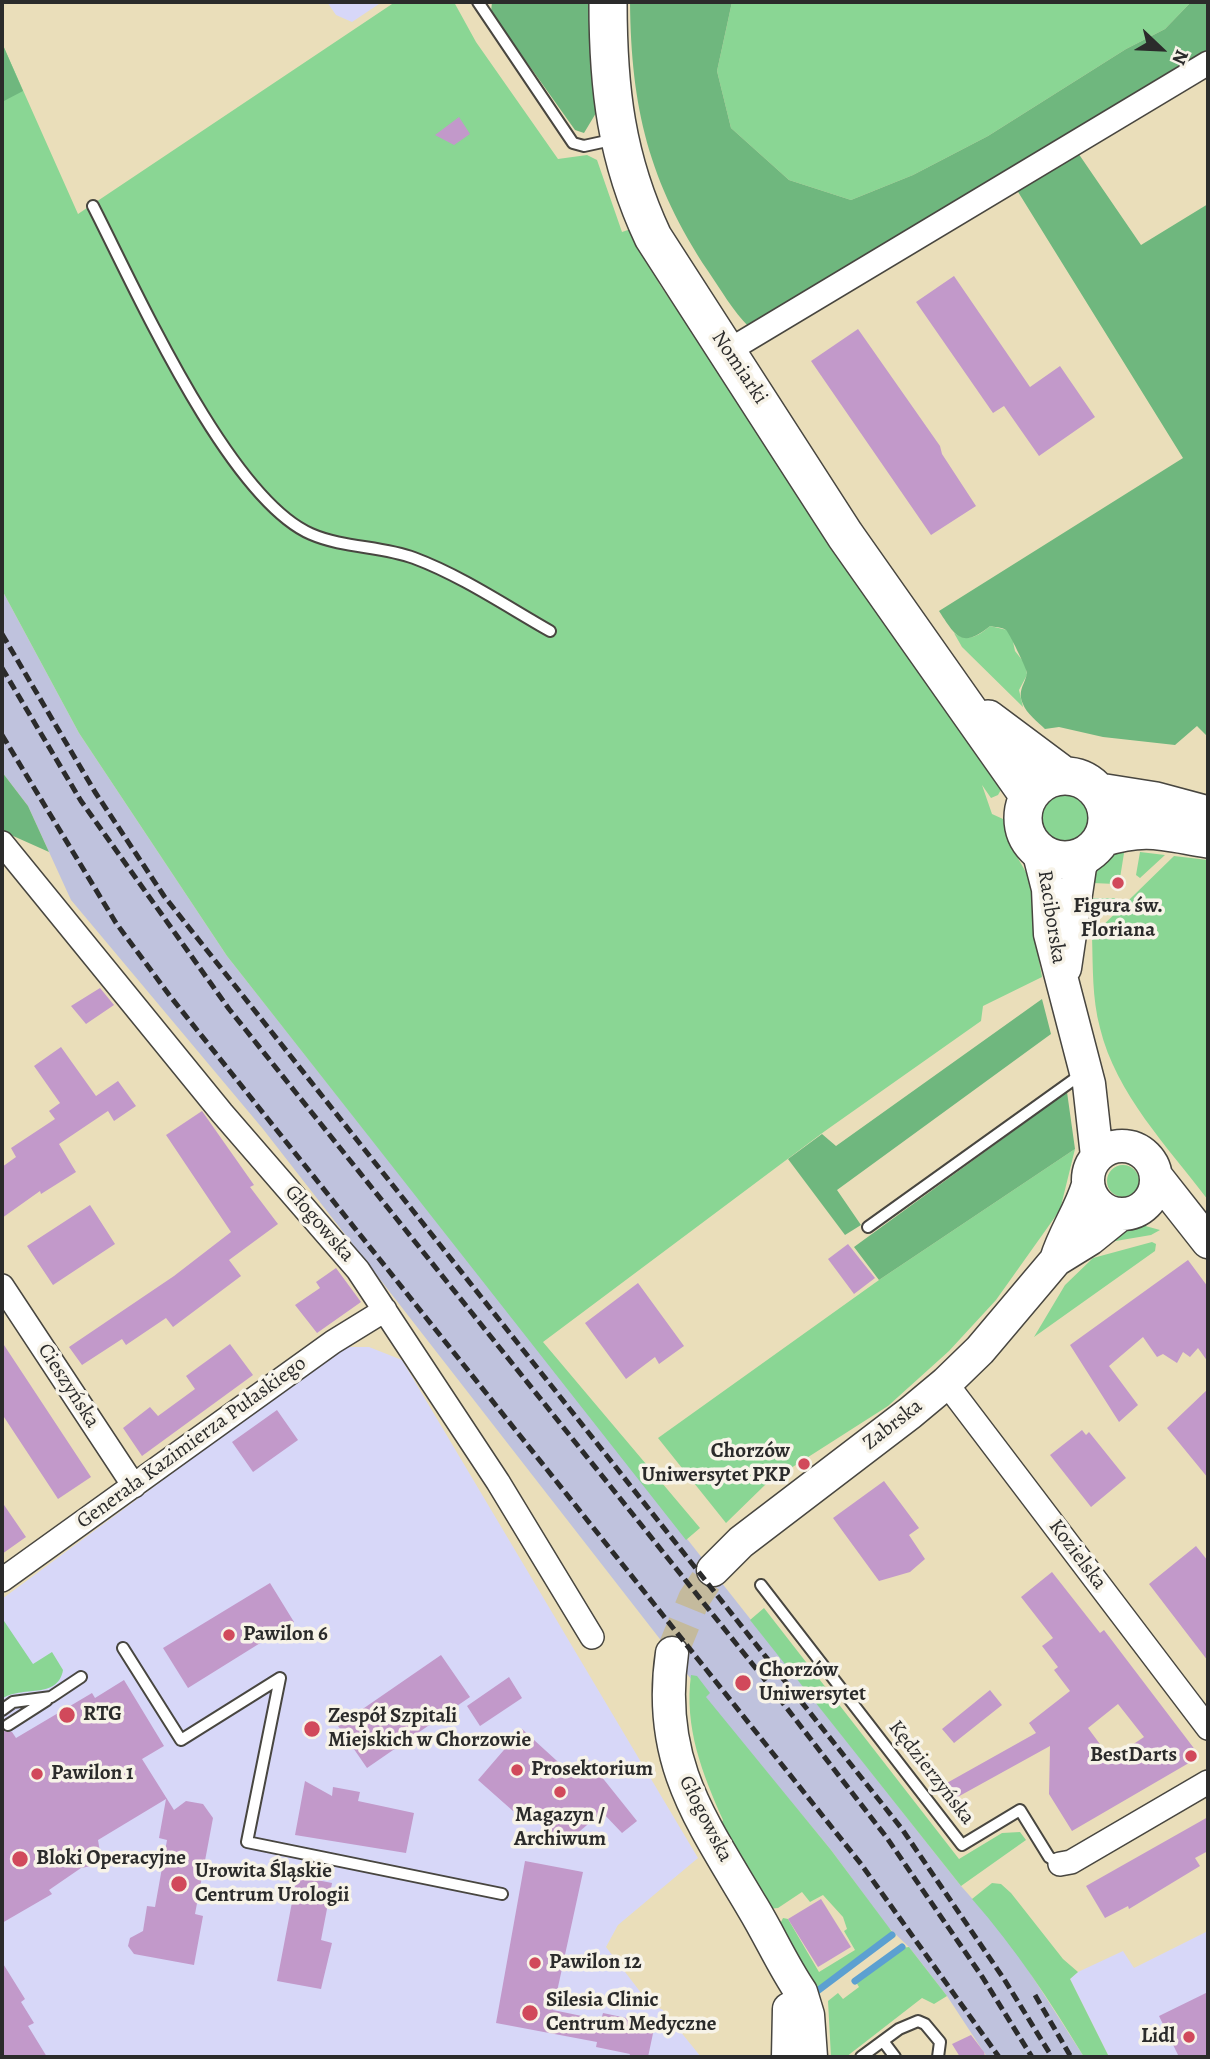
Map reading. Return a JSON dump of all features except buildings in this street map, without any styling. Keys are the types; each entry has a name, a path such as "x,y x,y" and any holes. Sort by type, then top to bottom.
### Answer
{"main road":[{"name":"Nomiarki","path":"608,2 609,61 618,139 633,191 653,237 845,535 1028,795"},
{"name":"Nomiarki","path":"962,698 1062,775"},
{"path":"1208,815 1156,801 1099,792 1076,776 1062,775 1049,778 1028,795 1022,811 1023,826 1028,839 1046,856 1066,860 1126,831 1151,828 1208,839"},
{"path":"1094,846 1107,810 1099,792"}],"street":[{"path":"727,351 1208,63"},
{"name":"Głogowska","path":"2,843 213,1102 358,1270 498,1482 592,1637"},
{"name":"Raciborska","path":"1063,984 1080,867 1094,846"},
{"name":"Raciborska","path":"1038,850 1048,889 1049,934 1087,1078 1093,1171"},
{"name":"Raciborska","path":"1087,1078 1138,1149"},
{"path":"1112,1147 1138,1149 1150,1160 1156,1176 1205,1238 1148,1213 1127,1213 1099,1205 1093,1171 1112,1147"},
{"name":"Zabrska","path":"1056,1260 1064,1235 1082,1205 1093,1171"},
{"path":"1127,1213 1145,1205 1153,1195 1156,1176"},
{"name":"Zabrska","path":"713,1570 741,1542 789,1503 910,1413 946,1382 980,1350 1056,1260 1127,1213"},
{"name":"Cieszyńska","path":"2,1286 134,1486"},
{"name":"Generała Kazimierza Pułaskiego","path":"2,1580 333,1342 385,1310"},
{"name":"Kozielska","path":"946,1382 1208,1728"},
{"name":"Głogowska","path":"672,1653 668,1678 667,1720 680,1773 701,1819 801,1992 808,2015 811,2057"},
{"path":"1060,1864 1070,1862 1208,1782"},
{"name":"Głogowska","path":"788,1972 788,2057"}],"lane":[{"path":"478,2 573,143 584,146 618,139"},
{"path":"93,206 199,407 229,454 263,498 286,520 312,535 413,557 550,631"},
{"path":"868,1227 1087,1078"},
{"name":"Kędzierzyńska","path":"761,1585 962,1845 1020,1811 1049,1857 1060,1864"},
{"path":"123,1648 181,1740 280,1678 247,1842 502,1894"},
{"path":"8,1725 81,1677"},
{"path":"2,1710 13,1702 51,1697"},
{"path":"868,2055 883,2041 913,2021 922,2022 940,2042 939,2057"},
{"path":"883,2041 895,2057"}],"shaded area":[{"path":"327,2 382,2 352,22 336,15"},
{"path":"2,590 79,733 227,956 961,1886 1009,1940 1084,2057 987,2057 947,1996 909,1947 888,1927 831,1850 712,1706 263,1129 71,900 28,806 2,772"},
{"name":"Zespół Szpitali Miejskich w Chorzowie","path":"343,1347 369,1347 402,1360 698,1858 618,1925 606,1947 648,2002 663,2010 701,2057 2,2057 2,1599"},
{"path":"1208,1931 1208,2057 1109,2057 1070,1979 1078,1972 1123,1951 1134,1968"}],"green space":[{"path":"395,2 454,2 476,42 558,159 587,155 597,160 622,232 631,229 660,285 783,465 1007,779 998,795 991,798 982,785 992,814 1003,819 1008,841 1031,881 1035,938 1042,977 983,1006 981,1021 825,1131 543,1342 700,1528 686,1540 227,956 79,733 2,590 2,43 78,214"},
{"path":"492,2 595,2 599,108 584,133 575,130 491,12"},
{"path":"630,2 732,2 717,71 731,128 789,180 851,200 913,175 988,136 1126,49 1165,29 1191,2 1208,2 1208,50 749,327 727,300 688,238 658,175 647,143 634,76"},
{"path":"732,2 1191,2 1165,29 1126,49 988,136 913,175 851,200 789,180 731,128 717,71"},
{"path":"2,43 23,91 2,102"},
{"path":"1076,150 1141,245 1208,204 1208,737 1197,726 1175,745 1103,737 1059,727 1045,729 1029,714 1021,699 1027,673 1006,630 990,626 973,637 960,637 950,628 939,611 1183,458 1015,187"},
{"path":"990,626 1007,630 1012,637 1015,651 1026,665 1027,675 1019,690 1023,707 962,647 954,633 968,638"},
{"path":"2,772 28,806 49,852 2,831"},
{"path":"1064,792 1082,799 1089,817 1082,835 1064,842 1046,835 1039,817 1046,799"},
{"path":"1125,847 1120,878 1115,884 1093,883 1104,862"},
{"path":"1140,852 1165,855 1140,878 1136,875"},
{"path":"1174,856 1208,860 1208,1200 1160,1140 1118,1075 1100,1028 1094,994 1092,936"},
{"path":"1090,898 1115,898 1115,901 1087,926"},
{"path":"1042,999 1051,1034 837,1190 861,1225 845,1235 788,1159 822,1134 836,1146"},
{"path":"1067,1092 1075,1149 879,1280 854,1247"},
{"path":"1075,1149 1060,1210 996,1300 949,1351 888,1406 766,1484 726,1523 658,1438 879,1280"},
{"path":"1123,1165 1134,1170 1139,1181 1134,1192 1123,1197 1112,1192 1107,1181 1112,1170"},
{"path":"1138,1224 1160,1230 1151,1235 1104,1243 1122,1226"},
{"path":"1152,1242 1156,1244 1155,1251 1034,1337 1065,1285 1093,1258"},
{"path":"764,1608 959,1859 1002,1833 1020,1832 1026,1840 961,1886 750,1620"},
{"path":"2,1618 33,1664 52,1652 63,1670 54,1685 2,1699"},
{"path":"691,1675 697,1676 710,1693 706,1697 831,1850 893,1933 811,1994 778,1928 783,1918 788,1919 819,1972 855,1950 844,1931 847,1929 843,1917 823,1895 810,1902 802,1892 778,1908 768,1909 719,1828 723,1820 696,1749 690,1713"},
{"path":"992,1883 1001,1884 1011,1893 1063,1959 1078,1972 1070,1979 1109,2057 1084,2057 1032,1976 972,1899"},
{"path":"909,1947 947,1996 934,2004 922,1998 846,2057 831,2057 828,2001 838,1993 843,1999 859,1987 856,1982 901,1948"}],"waterway":[{"path":"812,1995 892,1935"},
{"path":"855,1981 902,1947"}],"tunnel":[{"path":"672,1653 694,1599 713,1570"}],"railway":[{"path":"2,634 95,792 164,896 902,1829 1004,1979 1052,2057"},
{"path":"2,668 81,801 229,1009 762,1676 887,1838 983,1978 1032,2057"},
{"path":"2,735 116,923 170,996 861,1864 999,2057"},
{"path":"1035,1995 1071,2057"}],"place":[{"name":"Figura św. Floriana","path":"1118,883"},
{"name":"Chorzów Uniwersytet PKP","path":"804,1464"},
{"name":"Pawilon 6","path":"229,1635"},
{"name":"Chorzów Uniwersytet","path":"743,1683"},
{"name":"RTG","path":"67,1715"},
{"name":"Zespół Szpitali Miejskich w Chorzowie","path":"312,1729"},
{"name":"BestDarts","path":"1191,1756"},
{"name":"Prosektorium","path":"517,1770"},
{"name":"Pawilon 1","path":"37,1774"},
{"name":"Magazyn / Archiwum","path":"560,1792"},
{"name":"Bloki Operacyjne","path":"20,1859"},
{"name":"Urowita Śląskie Centrum Urologii","path":"179,1884"},
{"name":"Pawilon 12","path":"535,1963"},
{"name":"Silesia Clinic Centrum Medyczne","path":"530,2013"},
{"name":"Lidl","path":"1189,2037"}]}
